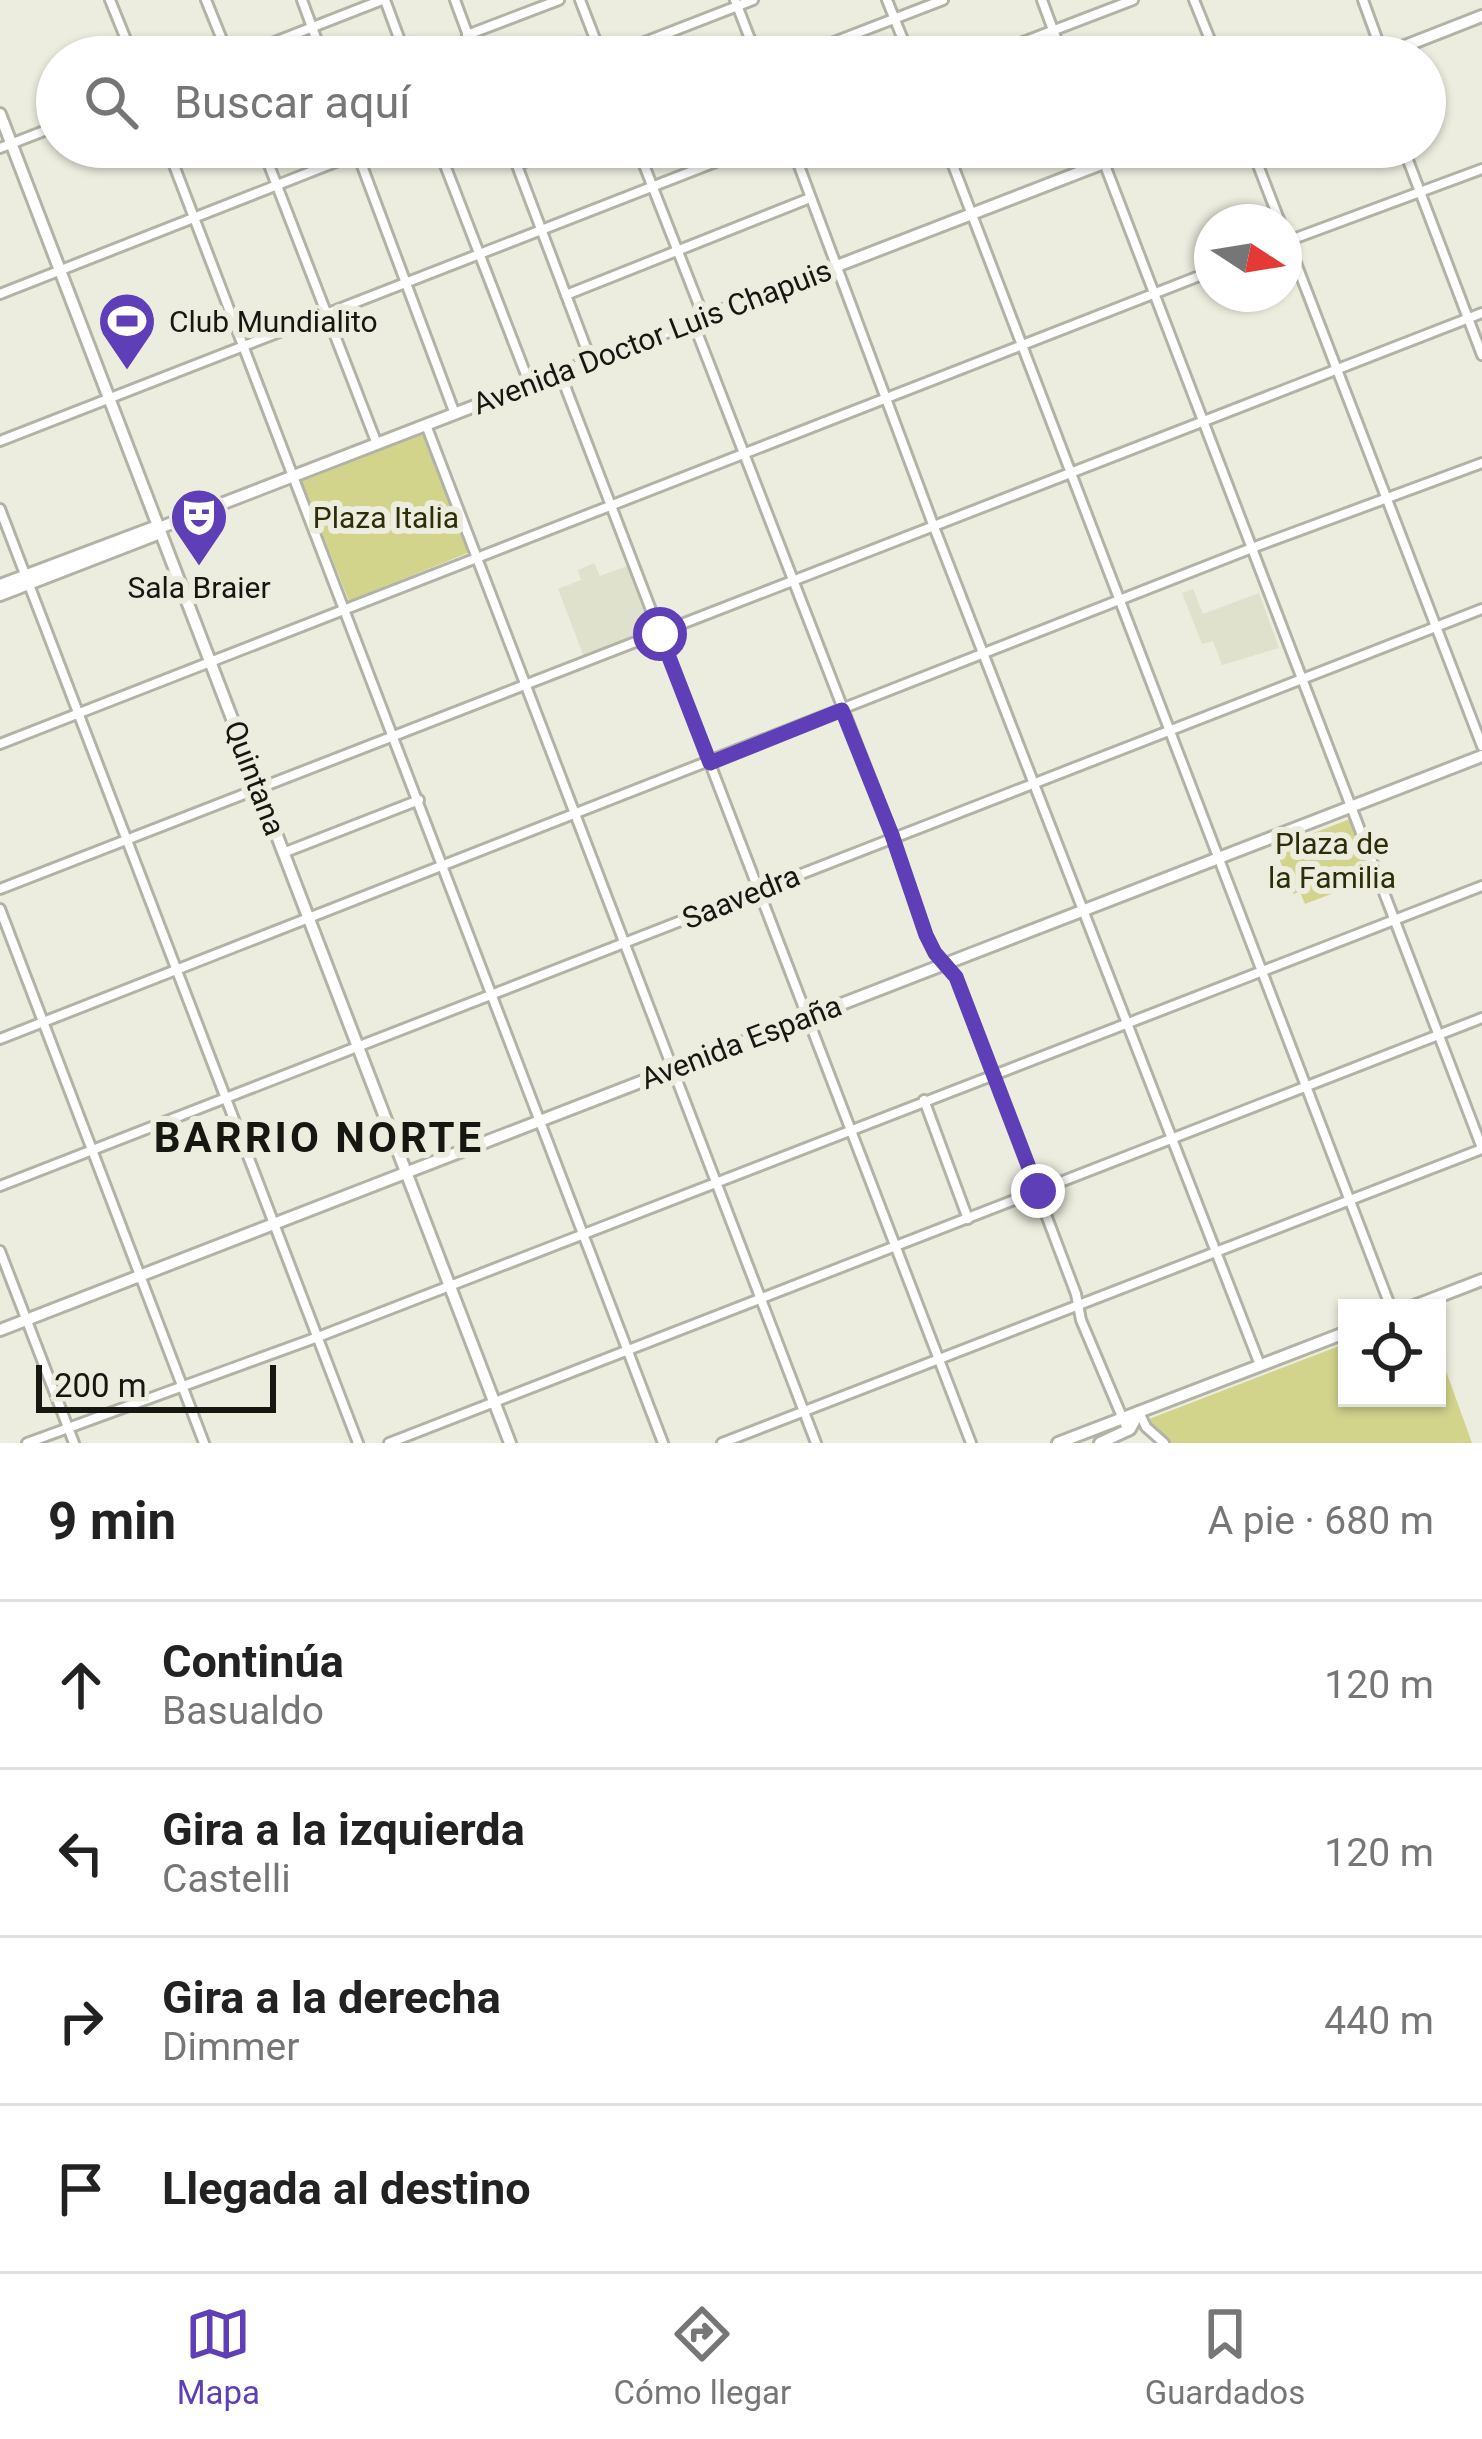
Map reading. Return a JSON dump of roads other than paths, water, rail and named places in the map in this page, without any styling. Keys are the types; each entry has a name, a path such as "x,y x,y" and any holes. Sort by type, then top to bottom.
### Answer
{"main road":[{"path":"1431,36 1482,16"},
{"name":"Quintana","path":"0,114 6,146 110,398 510,1443"},
{"name":"Avenida Doctor Luis Chapuis","path":"28,579 155,536 159,528 1091,168"},
{"path":"0,585 28,579"},
{"path":"0,595 28,579"},
{"name":"Avenida España","path":"0,1330 1482,756"},
{"path":"1432,1299 1482,1280"},
{"path":"1058,1443 1338,1335"},
{"path":"1100,1443 1128,1431 1139,1412"}],"street":[{"path":"110,0 125,36"},
{"path":"206,0 222,36"},
{"path":"302,0 316,36"},
{"path":"289,36 384,0 398,36"},
{"path":"455,0 467,35 559,0"},
{"path":"580,0 595,36"},
{"path":"655,36 753,0"},
{"path":"887,0 901,36"},
{"path":"848,36 943,0"},
{"path":"1042,0 1056,36"},
{"path":"1043,36 1133,0"},
{"path":"1195,0 1208,36"},
{"path":"1363,0 1374,36"},
{"path":"736,3 749,36"},
{"path":"6,146 36,134"},
{"path":"174,168 663,1443"},
{"path":"270,168 376,444"},
{"path":"0,294 316,168"},
{"path":"363,168 455,414"},
{"path":"446,168 530,385"},
{"path":"518,168 591,361"},
{"path":"645,168 743,454 892,835 926,935 956,977 1128,1431"},
{"path":"0,441 698,168"},
{"path":"799,168 1260,1365"},
{"path":"954,168 1387,1299"},
{"path":"722,1443 1482,1148 1106,168"},
{"path":"1259,168 1273,204"},
{"path":"1411,168 1482,355"},
{"path":"1302,233 1482,169"},
{"path":"566,295 810,198"},
{"path":"0,744 1194,278"},
{"path":"1302,283 1482,746"},
{"path":"0,889 1482,314"},
{"path":"560,373 971,1443"},
{"path":"426,425 816,1443"},
{"path":"0,1040 1252,548 1482,464"},
{"path":"0,509 358,1443"},
{"name":"Saavedra","path":"0,1186 1482,609"},
{"path":"283,853 419,800"},
{"path":"27,1443 318,1337 1482,886"},
{"path":"0,909 205,1443"},
{"path":"389,1443 1482,1018"},
{"path":"924,1100 968,1219"},
{"path":"0,1251 74,1443"},
{"path":"1139,1412 1146,1427 1164,1443"}],"place":[{"name":"Club Mundialito","path":"127,372"},
{"name":"Sala Braier","path":"199,568"}],"district":[{"name":"BARRIO NORTE","path":"319,1137"}],"park label":[{"name":"Plaza Italia","path":"386,517"},
{"name":"Plaza de la Familia","path":"1332,860"}]}
